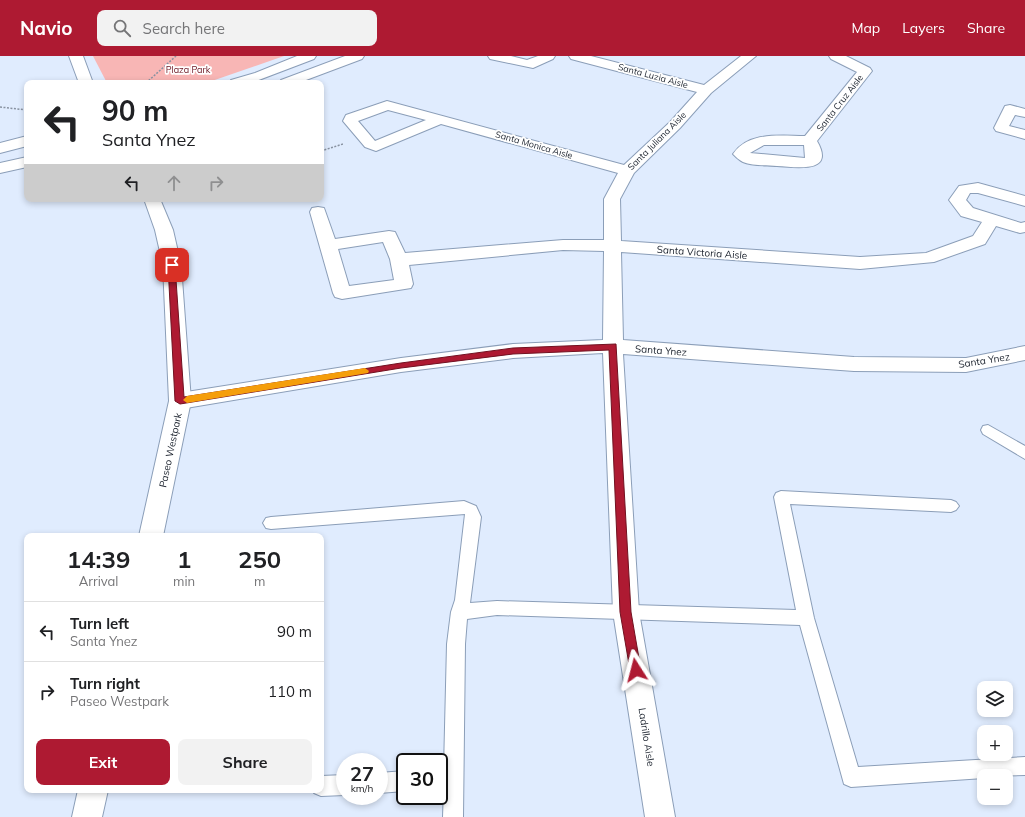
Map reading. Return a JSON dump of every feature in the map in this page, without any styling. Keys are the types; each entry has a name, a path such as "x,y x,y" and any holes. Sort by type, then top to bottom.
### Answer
{"street":[{"path":"76,56 85,80"},
{"path":"244,80 309,56"},
{"path":"294,80 357,56"},
{"path":"495,56 527,64 533,64 548,56"},
{"name":"Santa Luzia Aisle","path":"576,56 706,90"},
{"name":"Santa Juliana Aisle","path":"613,346 612,199 627,171 675,125 706,90 749,56"},
{"name":"Santa Cruz Aisle","path":"809,141 865,71 836,56"},
{"name":"Santa Monica Aisle","path":"442,119 376,146 370,144 350,121 351,118 387,105 442,119 627,171"},
{"path":"1025,113 1010,109 1001,128 1025,135"},
{"path":"0,148 24,142"},
{"path":"0,168 24,163"},
{"path":"1025,201 978,188 965,190 957,200 967,212 1020,228 1025,227"},
{"name":"Paseo Westpark","path":"152,533 168,463 180,401 172,265 164,230 153,202"},
{"path":"318,212 342,293 404,284 399,259 389,236 328,245"},
{"name":"Santa Victoria Aisle","path":"399,259 418,259 563,245 612,246 875,262 928,258 979,240 992,220"},
{"name":"Santa Ynez","path":"180,401 401,366 513,351 613,346 854,364 966,365 1025,353"},
{"name":"Ladrillo Aisle","path":"613,346 626,612 660,817"},
{"path":"87,817 91,793"}],"lane":[{"path":"988,430 1025,453"},
{"path":"951,506 781,497 806,618 851,777 1025,766"},
{"path":"271,523 464,507 471,510 473,517 463,600 459,612 448,753"},
{"path":"459,612 497,608 806,618"},
{"path":"324,786 336,785"},
{"path":"448,789 453,817"}],"path":[{"path":"149,80 176,56"},
{"path":"0,107 24,110"}],"green space":[{"name":"Plaza Park","path":"93,56 284,56 215,80 105,80"}],"slow traffic":[{"path":"187,400 365,371"}],"route":[{"path":"172,265 180,401 401,366 513,351 613,346 626,612 636,670"}]}
